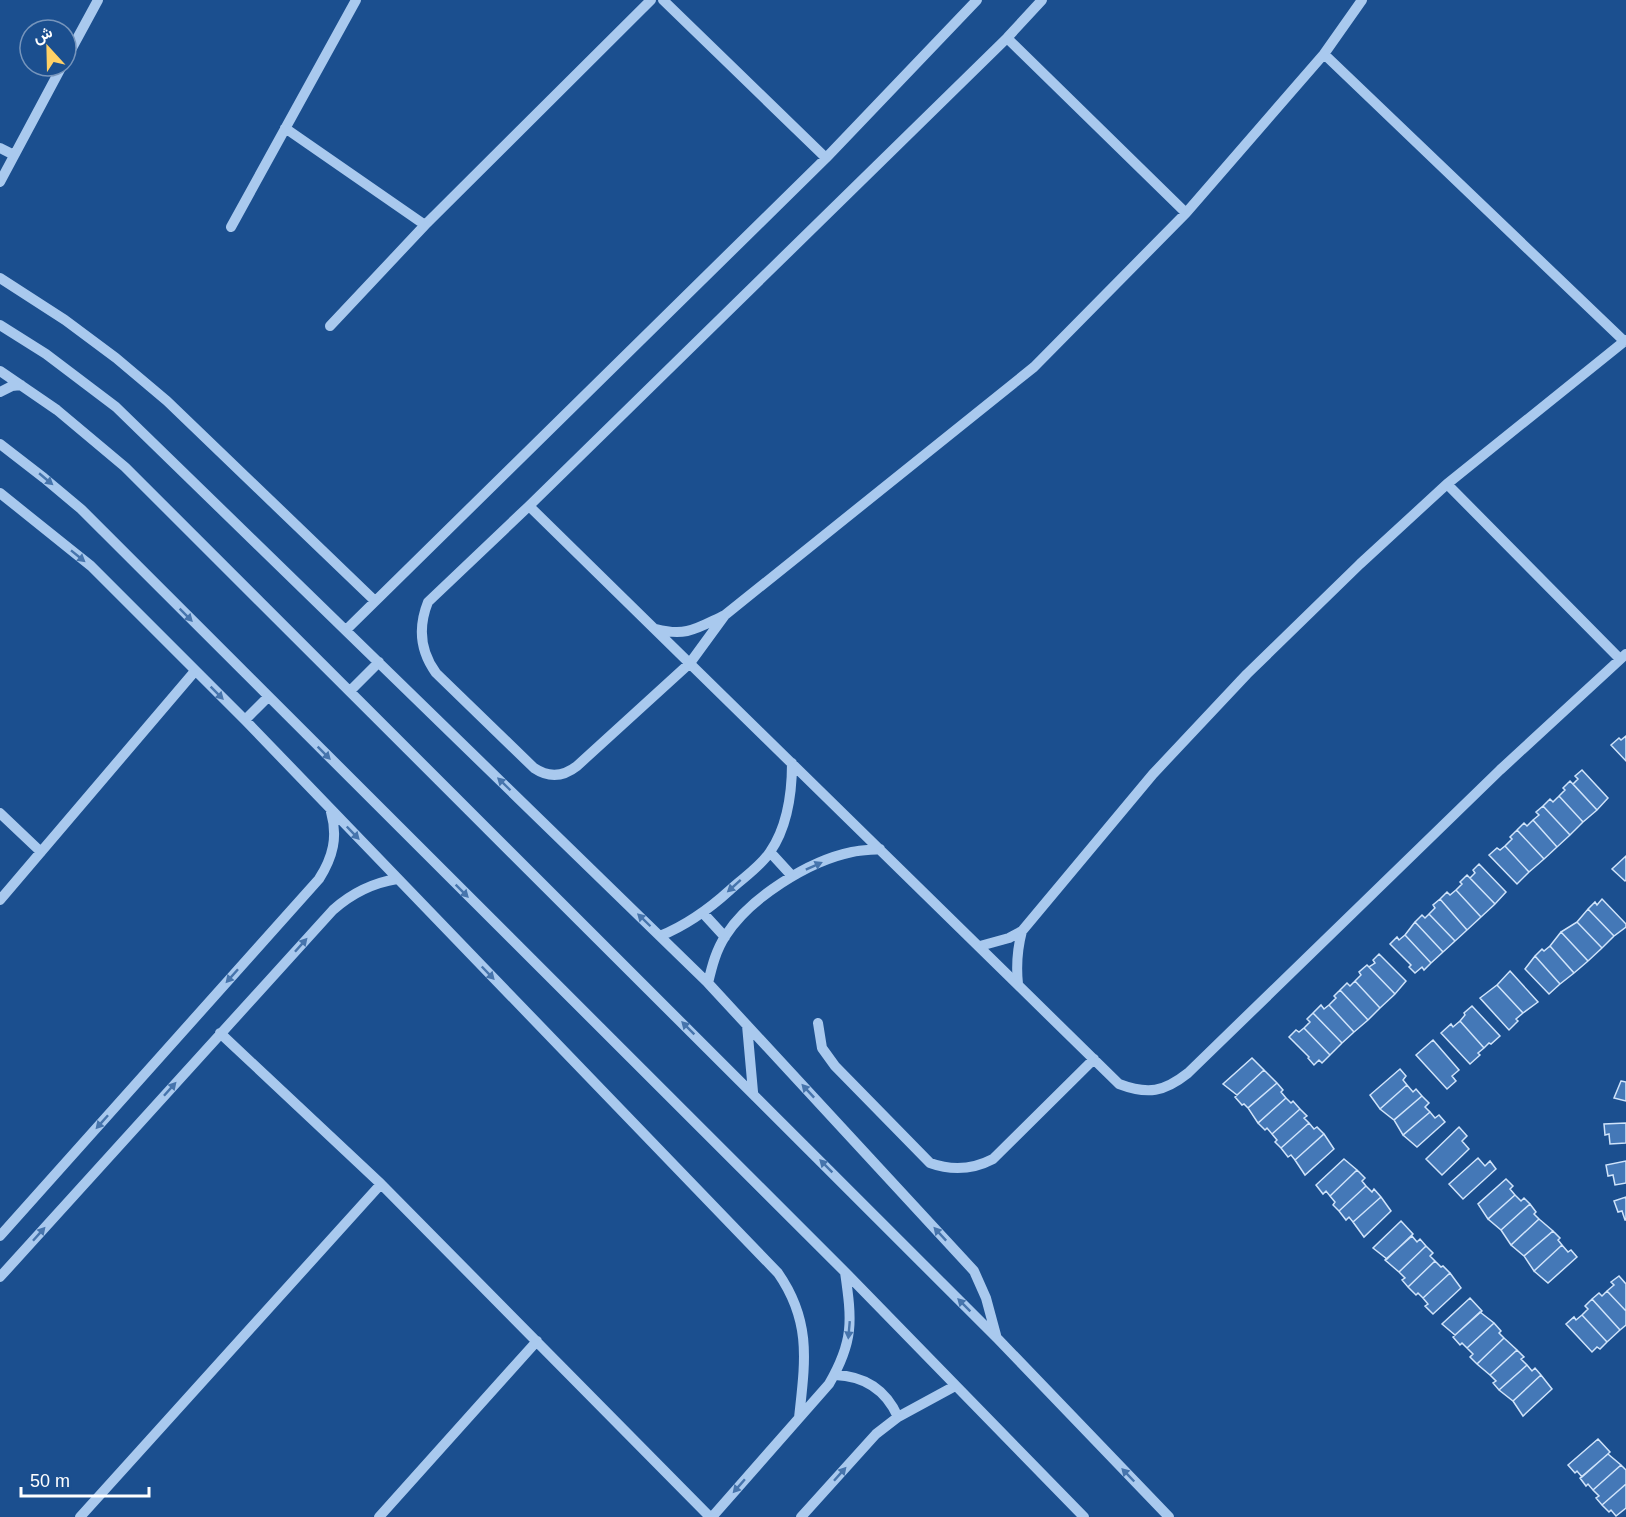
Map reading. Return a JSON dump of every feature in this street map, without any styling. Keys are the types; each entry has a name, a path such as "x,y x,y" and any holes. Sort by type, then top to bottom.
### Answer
{"street":[{"path":"78,37 98,0"},
{"path":"231,227 356,0"},
{"path":"330,326 425,225 651,0"},
{"path":"663,0 826,158"},
{"path":"346,630 826,158 977,0"},
{"path":"725,615 690,663 572,771 550,776 541,773 526,760 436,673 426,657 421,636 421,624 428,602 1007,38 1042,0"},
{"path":"656,629 674,634 693,630 725,615 1034,367 1186,213 1324,54 1362,0"},
{"path":"1007,38 1186,213"},
{"path":"1018,984 1017,948 1023,932 1153,774 1247,674 1360,564 1447,484 1625,340 1324,54"},
{"path":"0,182 56,78"},
{"path":"285,128 425,225"},
{"path":"0,148 14,155"},
{"path":"0,278 73,326 116,358 167,401 375,601"},
{"path":"0,325 46,354 116,407 708,983 975,1271 986,1298 997,1338"},
{"path":"0,371 66,417 125,466 753,1092 997,1338 1169,1517"},
{"path":"0,392 12,386 21,385"},
{"path":"0,444 81,509 845,1272 1084,1517"},
{"path":"528,506 1119,1084 1133,1090 1148,1091 1163,1089 1176,1083 1500,770 1623,656 1447,484"},
{"path":"0,493 91,566 245,720 778,1273 794,1300 803,1329 805,1363 799,1418"},
{"path":"350,691 379,662"},
{"path":"0,900 195,670"},
{"path":"245,720 268,697"},
{"path":"660,936 703,913 770,852 784,823 792,793 792,763"},
{"path":"0,1236 320,879 333,853 334,830 330,808"},
{"path":"0,813 41,852"},
{"path":"708,983 717,952 725,937 763,897 792,876 821,862 851,852 880,849"},
{"path":"770,852 792,876"},
{"path":"0,1277 333,910 345,899 371,885 397,879"},
{"path":"703,913 725,937"},
{"path":"980,946 1023,932"},
{"path":"818,1023 822,1048 835,1066 930,1163 952,1169 974,1167 993,1159 1094,1059"},
{"path":"747,1024 753,1092"},
{"path":"220,1033 381,1184 711,1517 835,1375 843,1360 850,1332 845,1272"},
{"path":"80,1517 381,1184"},
{"path":"379,1517 537,1341"},
{"path":"835,1375 858,1378 878,1389 898,1417"},
{"path":"801,1517 876,1434 898,1417 955,1386"}],"building":[{"path":"1626,736 1626,761 1611,745 1619,738 1621,740"},
{"path":"1582,770 1608,798 1597,810 1573,784 1578,779 1575,776"},
{"path":"1570,781 1597,810 1583,822 1559,796"},
{"path":"1559,796 1583,822 1570,835 1543,806 1550,799 1553,802"},
{"path":"1543,806 1570,835 1557,847 1533,820 1539,815 1536,812"},
{"path":"1533,820 1557,847 1544,859 1517,830 1524,823 1527,826"},
{"path":"1517,830 1544,859 1529,872 1505,846"},
{"path":"1505,846 1529,872 1517,884 1489,855 1497,848 1500,850"},
{"path":"1626,856 1626,880 1625,881 1612,869"},
{"path":"1479,864 1506,892 1495,904 1470,878 1475,873 1473,870"},
{"path":"1467,875 1495,904 1481,917 1456,890"},
{"path":"1456,890 1481,917 1467,930 1440,899 1447,892 1450,895"},
{"path":"1440,899 1467,930 1455,941 1429,914 1435,908 1433,905"},
{"path":"1602,899 1626,924 1626,927 1614,936 1588,909 1595,902 1597,905"},
{"path":"1588,909 1614,936 1602,948 1577,922"},
{"path":"1429,914 1455,941 1443,952 1415,922 1422,915 1425,918"},
{"path":"1415,922 1443,952 1431,963 1405,935"},
{"path":"1577,922 1602,948 1588,961 1561,932"},
{"path":"1561,932 1588,961 1574,973 1550,946"},
{"path":"1405,935 1431,963 1424,970 1422,967 1415,973 1409,967 1411,965 1390,944 1397,937 1399,940"},
{"path":"1550,946 1574,973 1560,984 1535,956 1542,949 1544,951"},
{"path":"1379,954 1406,981 1395,994 1369,967 1375,963 1373,960"},
{"path":"1535,956 1560,984 1549,994 1525,969"},
{"path":"1367,965 1395,994 1380,1008 1355,981 1361,975 1359,972"},
{"path":"1510,971 1538,1002 1523,1013 1497,985"},
{"path":"1355,981 1380,1008 1368,1020 1340,990 1347,983 1350,986"},
{"path":"1497,985 1523,1013 1509,1030 1480,998"},
{"path":"1340,990 1368,1020 1354,1032 1329,1005"},
{"path":"1321,1005 1324,1009 1329,1005 1354,1032 1342,1043 1313,1013"},
{"path":"1472,1006 1500,1036 1484,1048 1460,1021 1464,1013"},
{"path":"1313,1013 1342,1043 1330,1055 1304,1028 1310,1022 1307,1019"},
{"path":"1460,1021 1484,1048 1470,1064 1441,1033 1451,1024 1453,1027"},
{"path":"1304,1028 1330,1055 1322,1063 1319,1060 1314,1065 1289,1037 1296,1030 1299,1032"},
{"path":"1433,1040 1459,1070 1452,1076 1456,1081 1447,1089 1416,1055"},
{"path":"1252,1058 1264,1070 1237,1095 1223,1084"},
{"path":"1400,1069 1406,1076 1403,1080 1407,1085 1380,1109 1370,1095"},
{"path":"1264,1070 1277,1083 1248,1108 1242,1105 1235,1097"},
{"path":"1621,1081 1626,1082 1626,1101 1614,1098"},
{"path":"1277,1083 1286,1098 1258,1123 1248,1108"},
{"path":"1407,1085 1413,1092 1416,1089 1422,1096 1394,1120 1380,1109"},
{"path":"1422,1096 1429,1103 1425,1107 1430,1112 1403,1135 1394,1120"},
{"path":"1286,1098 1291,1103 1293,1101 1300,1109 1272,1134 1258,1123"},
{"path":"1300,1109 1307,1116 1304,1118 1309,1123 1281,1148 1275,1142 1277,1140 1272,1134"},
{"path":"1430,1112 1435,1118 1439,1115 1445,1122 1417,1147 1403,1135"},
{"path":"1309,1123 1314,1129 1317,1127 1324,1134 1295,1160 1291,1155 1288,1157 1281,1148"},
{"path":"1626,1123 1626,1143 1610,1144 1609,1134 1605,1135 1604,1124"},
{"path":"1459,1127 1467,1136 1462,1141 1469,1149 1442,1175 1426,1159"},
{"path":"1324,1134 1334,1149 1305,1175 1295,1160"},
{"path":"1478,1158 1485,1166 1490,1161 1496,1169 1463,1199 1449,1184"},
{"path":"1344,1159 1357,1170 1330,1196 1326,1191 1323,1194 1316,1185"},
{"path":"1626,1161 1626,1183 1615,1185 1613,1175 1608,1176 1606,1165"},
{"path":"1357,1170 1365,1178 1362,1181 1366,1186 1339,1211 1333,1205 1335,1202 1330,1196"},
{"path":"1506,1179 1513,1186 1510,1189 1515,1195 1488,1219 1478,1204"},
{"path":"1366,1186 1372,1192 1374,1189 1381,1197 1353,1222 1349,1217 1346,1220 1339,1211"},
{"path":"1515,1195 1521,1201 1524,1198 1530,1204 1501,1230 1488,1219"},
{"path":"1381,1197 1391,1211 1364,1237 1353,1222"},
{"path":"1626,1197 1625,1220 1622,1211 1618,1212 1614,1201"},
{"path":"1530,1204 1539,1219 1511,1245 1501,1230"},
{"path":"1539,1219 1553,1231 1524,1256 1511,1245"},
{"path":"1401,1221 1413,1234 1387,1259 1373,1248"},
{"path":"1553,1231 1560,1238 1558,1240 1562,1245 1534,1271 1524,1256"},
{"path":"1412,1236 1417,1242 1420,1239 1426,1246 1399,1272 1385,1260"},
{"path":"1562,1245 1577,1257 1548,1283 1534,1271"},
{"path":"1426,1246 1433,1253 1430,1256 1435,1261 1408,1287 1402,1280 1405,1278 1399,1272"},
{"path":"1435,1261 1450,1273 1423,1298 1418,1293 1416,1295 1408,1287"},
{"path":"1450,1273 1461,1288 1433,1314 1425,1306 1428,1304 1423,1298"},
{"path":"1619,1276 1626,1284 1626,1311 1607,1291 1614,1285 1611,1282"},
{"path":"1607,1291 1626,1311 1626,1325 1620,1330 1592,1299 1599,1293 1602,1296"},
{"path":"1470,1298 1482,1311 1455,1335 1442,1324"},
{"path":"1592,1299 1620,1330 1607,1342 1582,1315 1588,1309 1585,1306"},
{"path":"1480,1312 1494,1323 1467,1348 1462,1343 1460,1345 1453,1337"},
{"path":"1582,1315 1607,1342 1600,1349 1597,1347 1592,1352 1566,1324 1574,1317 1576,1320"},
{"path":"1494,1323 1504,1338 1477,1364 1470,1357 1473,1354 1467,1348"},
{"path":"1504,1338 1517,1350 1490,1375 1477,1364"},
{"path":"1517,1350 1524,1357 1521,1359 1527,1365 1499,1390 1493,1383 1496,1381 1490,1375"},
{"path":"1527,1365 1532,1371 1535,1368 1541,1375 1513,1401 1499,1390"},
{"path":"1541,1375 1552,1389 1523,1416 1513,1401"},
{"path":"1598,1439 1610,1452 1582,1477 1568,1465"},
{"path":"1608,1454 1621,1465 1593,1490 1588,1484 1586,1486 1580,1478"},
{"path":"1621,1465 1626,1470 1626,1484 1602,1505 1596,1498 1599,1496 1593,1490"},
{"path":"1626,1484 1626,1508 1616,1516 1602,1505"}]}
